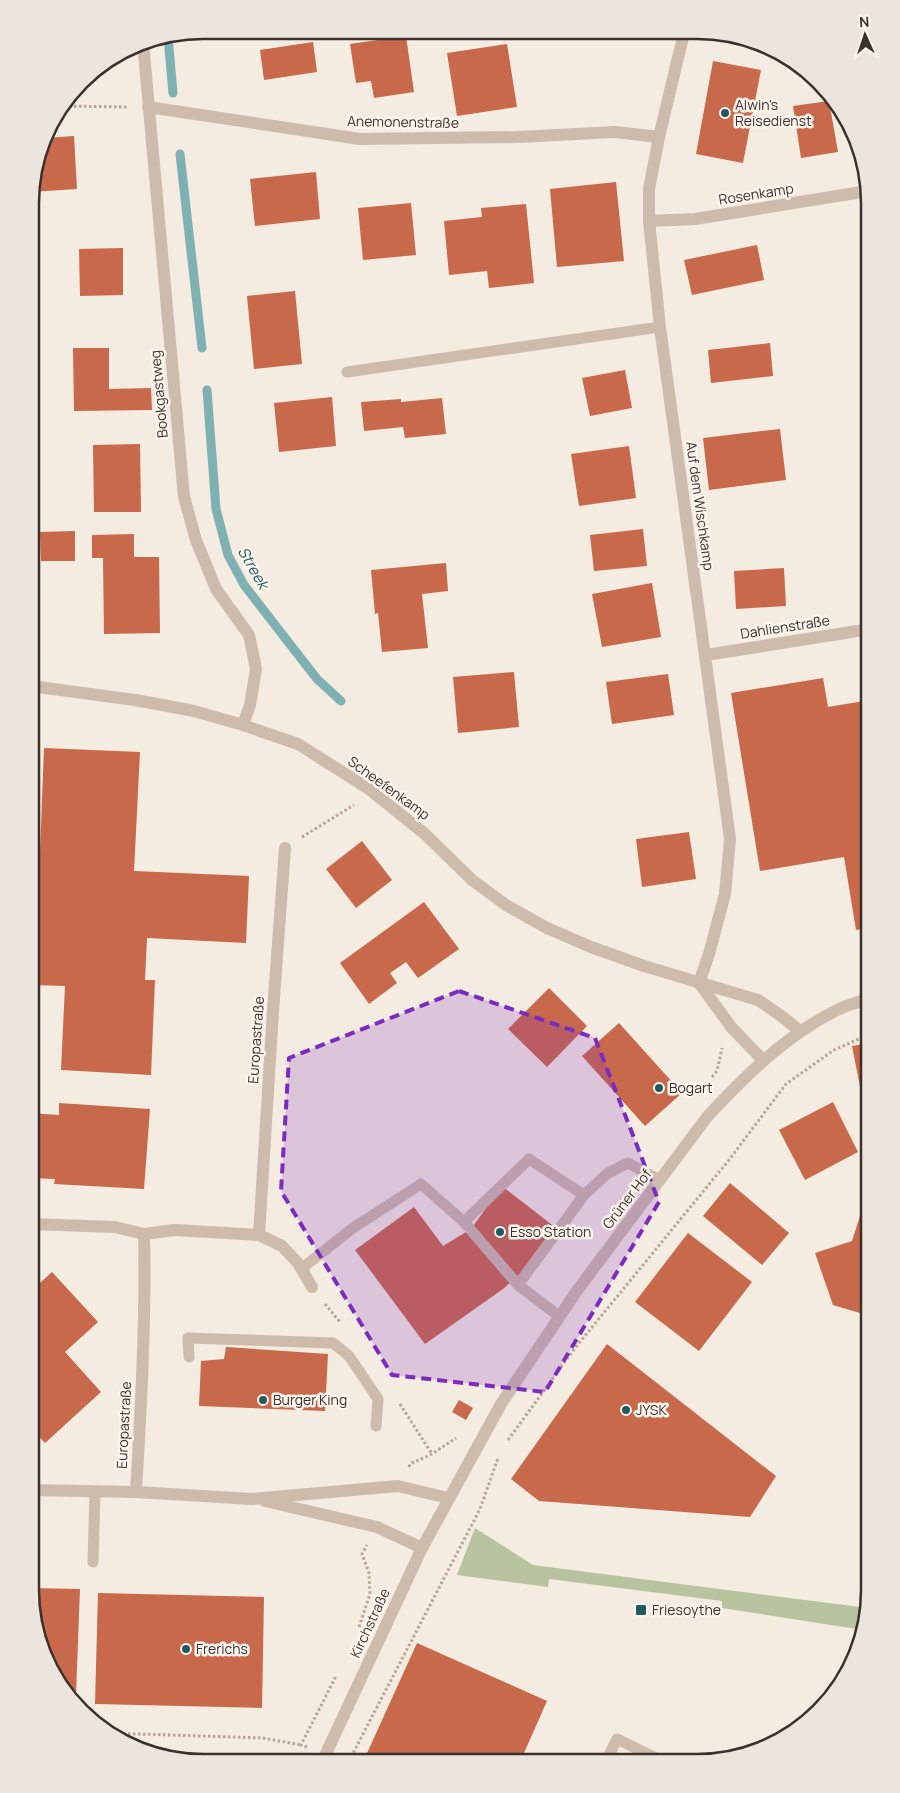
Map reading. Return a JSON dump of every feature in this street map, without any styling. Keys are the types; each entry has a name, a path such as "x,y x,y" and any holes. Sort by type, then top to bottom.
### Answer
{"street":[{"name":"Auf dem Wischkamp","path":"683,39 659,137 649,189 649,221 660,327 730,839 725,894 699,983"},
{"name":"Bookgastweg","path":"144,50 184,497 196,540 216,589 249,635 256,669 250,704 243,725"},
{"name":"Anemonenstraße","path":"148,107 360,139 615,132 659,137"},
{"name":"Rosenkamp","path":"649,221 695,219 861,191"},
{"name":"Dahlienstraße","path":"706,655 861,630"},
{"name":"Scheefenkamp","path":"39,687 134,700 194,711 298,744 369,789 425,834 472,880 506,905 547,928 591,947 699,983 758,1000 780,1014 800,1031"},
{"name":"Europastraße","path":"259,1235 272,1011 285,848"},
{"path":"699,983 732,1028 763,1060"},
{"name":"Grüner Hof","path":"448,1498 501,1404 559,1316 707,1117 735,1086 763,1060 800,1031 839,1009 861,1001"},
{"path":"39,1224 115,1227 144,1234 174,1230 259,1235 282,1246 301,1269 312,1287"},
{"name":"Europastraße","path":"136,1492 142,1355 144,1234"},
{"path":"39,1490 136,1492 252,1499 398,1486 448,1498"},
{"name":"Kirchstraße","path":"326,1754 422,1548 448,1498"},
{"path":"252,1499 377,1527 422,1548"}],"lane":[{"path":"347,372 660,327"},
{"path":"464,1222 529,1159 584,1195"},
{"path":"518,1285 584,1195 608,1173 628,1163 660,1180"},
{"path":"301,1269 353,1228 421,1184 464,1222 518,1285 559,1316"},
{"path":"189,1357 188,1338 333,1343 349,1356 378,1400 376,1426"},
{"path":"93,1562 95,1492"},
{"path":"610,1754 617,1739 648,1754"}],"path":[{"path":"71,106 148,107"},
{"path":"285,848 356,804 369,789"},
{"path":"507,1441 575,1348 729,1160 786,1084 834,1050 861,1038"},
{"path":"352,1754 480,1509 501,1449"},
{"path":"124,1734 263,1738 301,1745"}],"highlighted area":[{"path":"459,991 595,1038 659,1202 545,1392 392,1375 281,1191 289,1058"}],"green space":[{"path":"475,1528 533,1565 860,1607 856,1629 722,1608 722,1601 549,1579 548,1587 457,1575"}],"building":[{"path":"385,39 406,39 414,92 374,98 371,81 356,83 350,44"},
{"path":"313,42 317,72 264,80 260,50"},
{"path":"507,44 517,107 457,116 447,53"},
{"path":"713,61 761,70 743,163 696,154"},
{"path":"825,102 830,107 838,152 801,158 793,106"},
{"path":"74,136 77,189 39,191 44,161 52,138"},
{"path":"316,172 320,219 255,226 250,179"},
{"path":"616,182 624,261 557,267 550,189"},
{"path":"411,203 416,255 363,260 358,208"},
{"path":"526,204 534,283 489,288 487,271 449,275 444,221 482,217 481,208"},
{"path":"757,245 764,280 692,295 684,260"},
{"path":"123,248 123,295 80,296 79,249"},
{"path":"295,291 302,364 254,369 247,296"},
{"path":"770,343 773,376 711,383 708,350"},
{"path":"73,348 109,348 109,389 151,388 152,410 74,411"},
{"path":"625,370 632,408 590,416 582,378"},
{"path":"332,397 336,446 279,452 274,403"},
{"path":"442,398 446,434 405,438 403,427 364,431 361,402 401,399 401,402"},
{"path":"780,429 786,480 709,490 703,438"},
{"path":"140,444 141,512 94,512 93,445"},
{"path":"629,446 636,498 579,506 571,454"},
{"path":"643,529 647,566 594,571 590,535"},
{"path":"75,531 75,561 41,561 40,532"},
{"path":"134,534 134,557 159,557 160,633 104,634 103,558 92,558 92,535"},
{"path":"446,563 448,591 422,594 428,648 382,652 378,613 375,614 371,570"},
{"path":"784,568 786,606 736,609 734,571"},
{"path":"652,583 661,637 602,647 592,594"},
{"path":"514,672 519,727 458,733 453,677"},
{"path":"668,674 674,715 612,724 606,682"},
{"path":"823,678 828,707 861,702 861,929 856,930 844,857 760,871 731,693"},
{"path":"44,748 140,752 134,871 249,876 246,943 147,938 145,980 155,980 151,1075 61,1070 65,986 39,985 40,851"},
{"path":"689,832 696,879 642,887 636,839"},
{"path":"362,841 392,880 356,908 326,869"},
{"path":"424,902 459,949 418,978 406,962 390,973 397,983 369,1004 340,963"},
{"path":"549,988 587,1026 547,1067 508,1029"},
{"path":"619,1023 682,1093 645,1126 582,1056"},
{"path":"861,1044 861,1092 852,1046"},
{"path":"833,1102 858,1152 805,1180 779,1130"},
{"path":"59,1103 150,1109 144,1189 54,1184 55,1179 39,1178 39,1114 59,1115"},
{"path":"730,1183 789,1233 762,1265 703,1216"},
{"path":"502,1186 556,1228 521,1273 503,1289 425,1344 355,1250 414,1207 443,1246 471,1229"},
{"path":"861,1213 861,1313 833,1305 815,1253 852,1241"},
{"path":"688,1233 752,1282 699,1351 635,1302"},
{"path":"52,1272 98,1322 65,1352 101,1392 45,1443 39,1437 39,1284"},
{"name":"JYSK","path":"607,1344 776,1476 750,1517 539,1501 511,1479"},
{"path":"226,1347 328,1354 325,1411 199,1406 201,1361 224,1359"},
{"path":"459,1400 473,1408 466,1420 452,1412"},
{"path":"39,1588 80,1589 76,1693 66,1681 47,1643 42,1622"},
{"path":"98,1593 264,1597 262,1708 95,1704"},
{"path":"417,1643 547,1701 524,1754 367,1754"}],"waterway":[{"name":"Streek","path":"168,43 173,93"},
{"name":"Streek","path":"180,154 202,348"},
{"name":"Streek","path":"207,390 216,509 228,555 244,585 317,679 341,701"}],"place":[{"name":"Alwin's Reisedienst","path":"725,113"},
{"name":"Bogart","path":"659,1088"},
{"name":"Esso Station","path":"500,1232"},
{"name":"Burger King","path":"263,1400"},
{"name":"JYSK","path":"626,1410"},
{"name":"Friesoythe","path":"641,1610"},
{"name":"Frerichs","path":"186,1649"}]}
